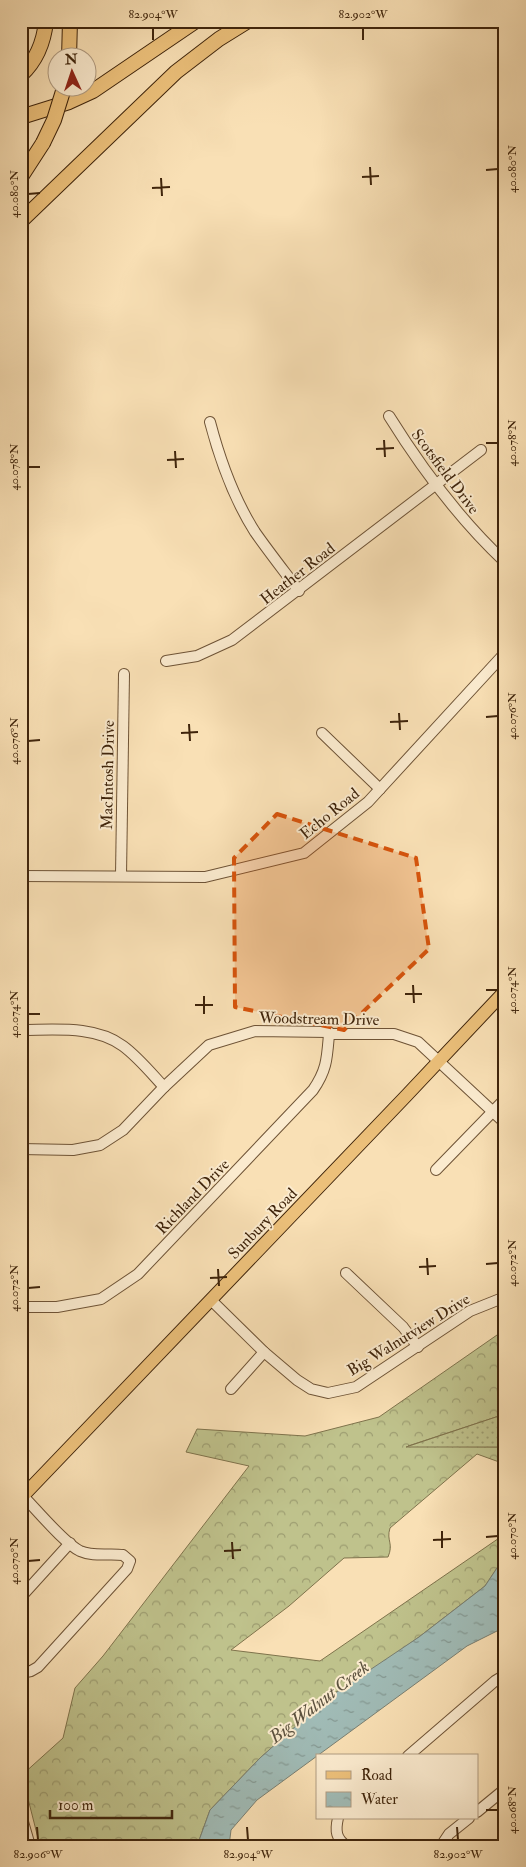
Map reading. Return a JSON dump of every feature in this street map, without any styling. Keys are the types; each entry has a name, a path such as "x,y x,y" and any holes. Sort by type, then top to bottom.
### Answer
{"highway":[{"path":"21,75 36,55 44,35 46,21"},
{"path":"69,48 70,21"},
{"path":"21,117 63,104 93,91 196,21"},
{"path":"21,221 176,72 219,39 248,21"},
{"path":"21,177 43,143 54,120 61,98"}],"main road":[{"name":"Sunbury Road","path":"22,1497 505,990"}],"street":[{"name":"Scotsfield Drive","path":"389,416 419,464 435,485 483,541 505,562"},
{"path":"210,422 229,481 255,531 298,591"},
{"name":"Heather Road","path":"166,661 198,656 232,640 481,450"},
{"name":"Echo Road","path":"21,876 206,877 304,853 368,802 505,653"},
{"name":"MacIntosh Drive","path":"121,876 124,674"},
{"path":"322,734 380,789"},
{"path":"21,1030 71,1030 98,1033 122,1046 164,1087"},
{"name":"Woodstream Drive","path":"21,1149 73,1150 100,1145 123,1130 164,1087 209,1045 255,1031 394,1034 418,1042 505,1123"},
{"name":"Richland Drive","path":"21,1307 57,1307 101,1299 138,1274 313,1090 323,1076 327,1059 329,1034"},
{"path":"436,1170 505,1099"},
{"path":"346,1273 403,1327 418,1347"},
{"name":"Big Walnutview Drive","path":"211,1300 264,1352 297,1380 311,1389 328,1393 356,1387 470,1311 505,1297"},
{"path":"231,1390 264,1352"},
{"path":"21,1673 31,1672 38,1667 130,1565 128,1558 123,1555 81,1551 70,1543 22,1497"},
{"path":"21,1597 70,1543"},
{"path":"410,1754 495,1681 505,1675"},
{"path":"478,1811 505,1789"},
{"path":"21,1815 30,1846"},
{"path":"338,1820 336,1835 344,1844"},
{"path":"440,1846 449,1834 466,1820"}],"highlighted area":[{"path":"277,814 416,858 429,949 344,1030 235,1007 234,858"}],"green space":[{"path":"497,1335 505,1335 505,1414 408,1446 505,1447 505,1462 502,1463 477,1454 390,1528 390,1552 388,1557 344,1558 289,1606 231,1650 320,1661 505,1534 505,1556 485,1586 419,1637 371,1671 336,1692 260,1758 210,1810 197,1846 40,1846 22,1775 63,1738 75,1688 103,1656 249,1466 186,1452 197,1429 305,1436 379,1417"},
{"path":"505,1414 505,1447 406,1447"}],"water":[{"path":"505,1556 505,1627 467,1646 320,1754 316,1754 316,1757 257,1800 231,1830 229,1846 197,1846 210,1810 260,1758 325,1700 419,1637 485,1586"}],"water label":[{"name":"Big Walnut Creek","path":"319,1702"}]}
